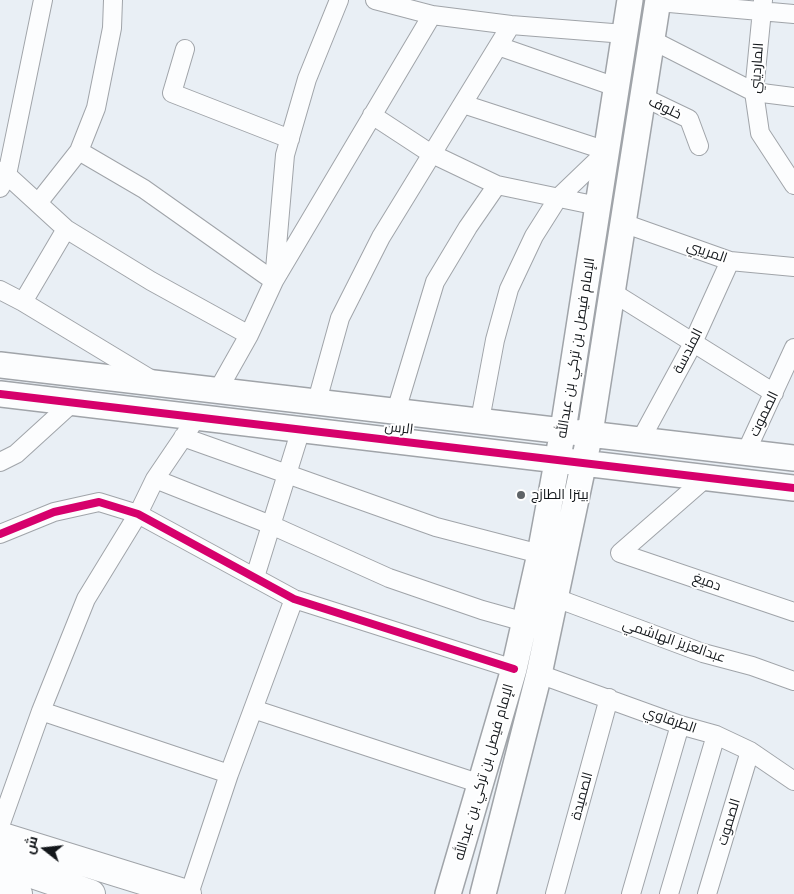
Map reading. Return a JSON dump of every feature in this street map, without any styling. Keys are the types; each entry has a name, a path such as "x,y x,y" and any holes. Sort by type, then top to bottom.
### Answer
{"main road":[{"name":"الإمام فيصل بن تركي بن عبدالله","path":"448,894 514,669 540,554 563,430 630,0"},
{"name":"الإمام فيصل بن تركي بن عبدالله","path":"482,894 539,674 590,433 658,1"},
{"name":"الرس","path":"0,364 794,458"},
{"name":"الرس","path":"0,394 72,402 190,427 301,429 558,458 794,488"},
{"path":"5,859 188,894"},
{"path":"5,859 18,894"},
{"path":"5,859 91,894"},
{"path":"5,859 141,894"}],"street":[{"path":"43,0 2,178 38,203 66,229 151,281 249,335"},
{"path":"38,203 79,151 96,108 112,28 113,0"},
{"path":"274,281 285,155 307,79 338,0"},
{"path":"375,0 399,3 432,15 511,25 625,34"},
{"path":"658,1 762,6 794,14"},
{"name":"المارديني","path":"762,6 754,92 760,133 794,185"},
{"path":"218,390 249,335 274,281 432,15"},
{"path":"317,401 340,318 380,237 430,153 463,104 511,25"},
{"path":"652,40 754,92 794,97"},
{"path":"498,46 616,87"},
{"path":"185,49 172,93 290,139"},
{"name":"خلوف","path":"643,97 689,120 699,146"},
{"path":"463,104 607,151 558,198 534,236 509,289 495,340 480,420"},
{"path":"372,115 430,153 497,186 598,206"},
{"path":"79,151 144,190 274,281"},
{"path":"396,411 435,282 468,227 497,186"},
{"name":"المريبي","path":"623,223 730,261 794,268"},
{"path":"23,302 66,229"},
{"name":"المندسة","path":"641,439 694,342 730,261"},
{"path":"0,290 157,383"},
{"path":"612,292 774,393"},
{"name":"الصموت","path":"746,452 794,348"},
{"path":"0,462 16,454 72,402"},
{"path":"0,826 41,710 86,599 138,514 155,479 190,427 287,475 436,527 540,554"},
{"path":"255,577 301,429"},
{"name":"دميغ","path":"707,477 620,552 794,612"},
{"path":"155,479 271,525 389,578 482,610 525,622"},
{"path":"0,534 54,512 98,502 138,514 294,599 514,669"},
{"name":"عبدالعزيز الهاشمي","path":"556,598 702,653 752,666 794,681"},
{"path":"188,894 229,774 294,599"},
{"name":"الطرفاوي","path":"539,674 680,725 716,735 750,751 794,781"},
{"name":"الصميدة","path":"555,894 609,698"},
{"path":"253,709 481,784"},
{"path":"41,710 229,774"},
{"path":"631,894 680,725"},
{"path":"669,894 716,735"},
{"name":"الصموت","path":"707,894 750,751"}],"cycle path":[{"path":"0,394 794,488"},
{"path":"0,534 54,512 99,502 138,514 294,599 514,669"}],"place":[{"name":"بيتزا الطازج","path":"521,495"}]}
